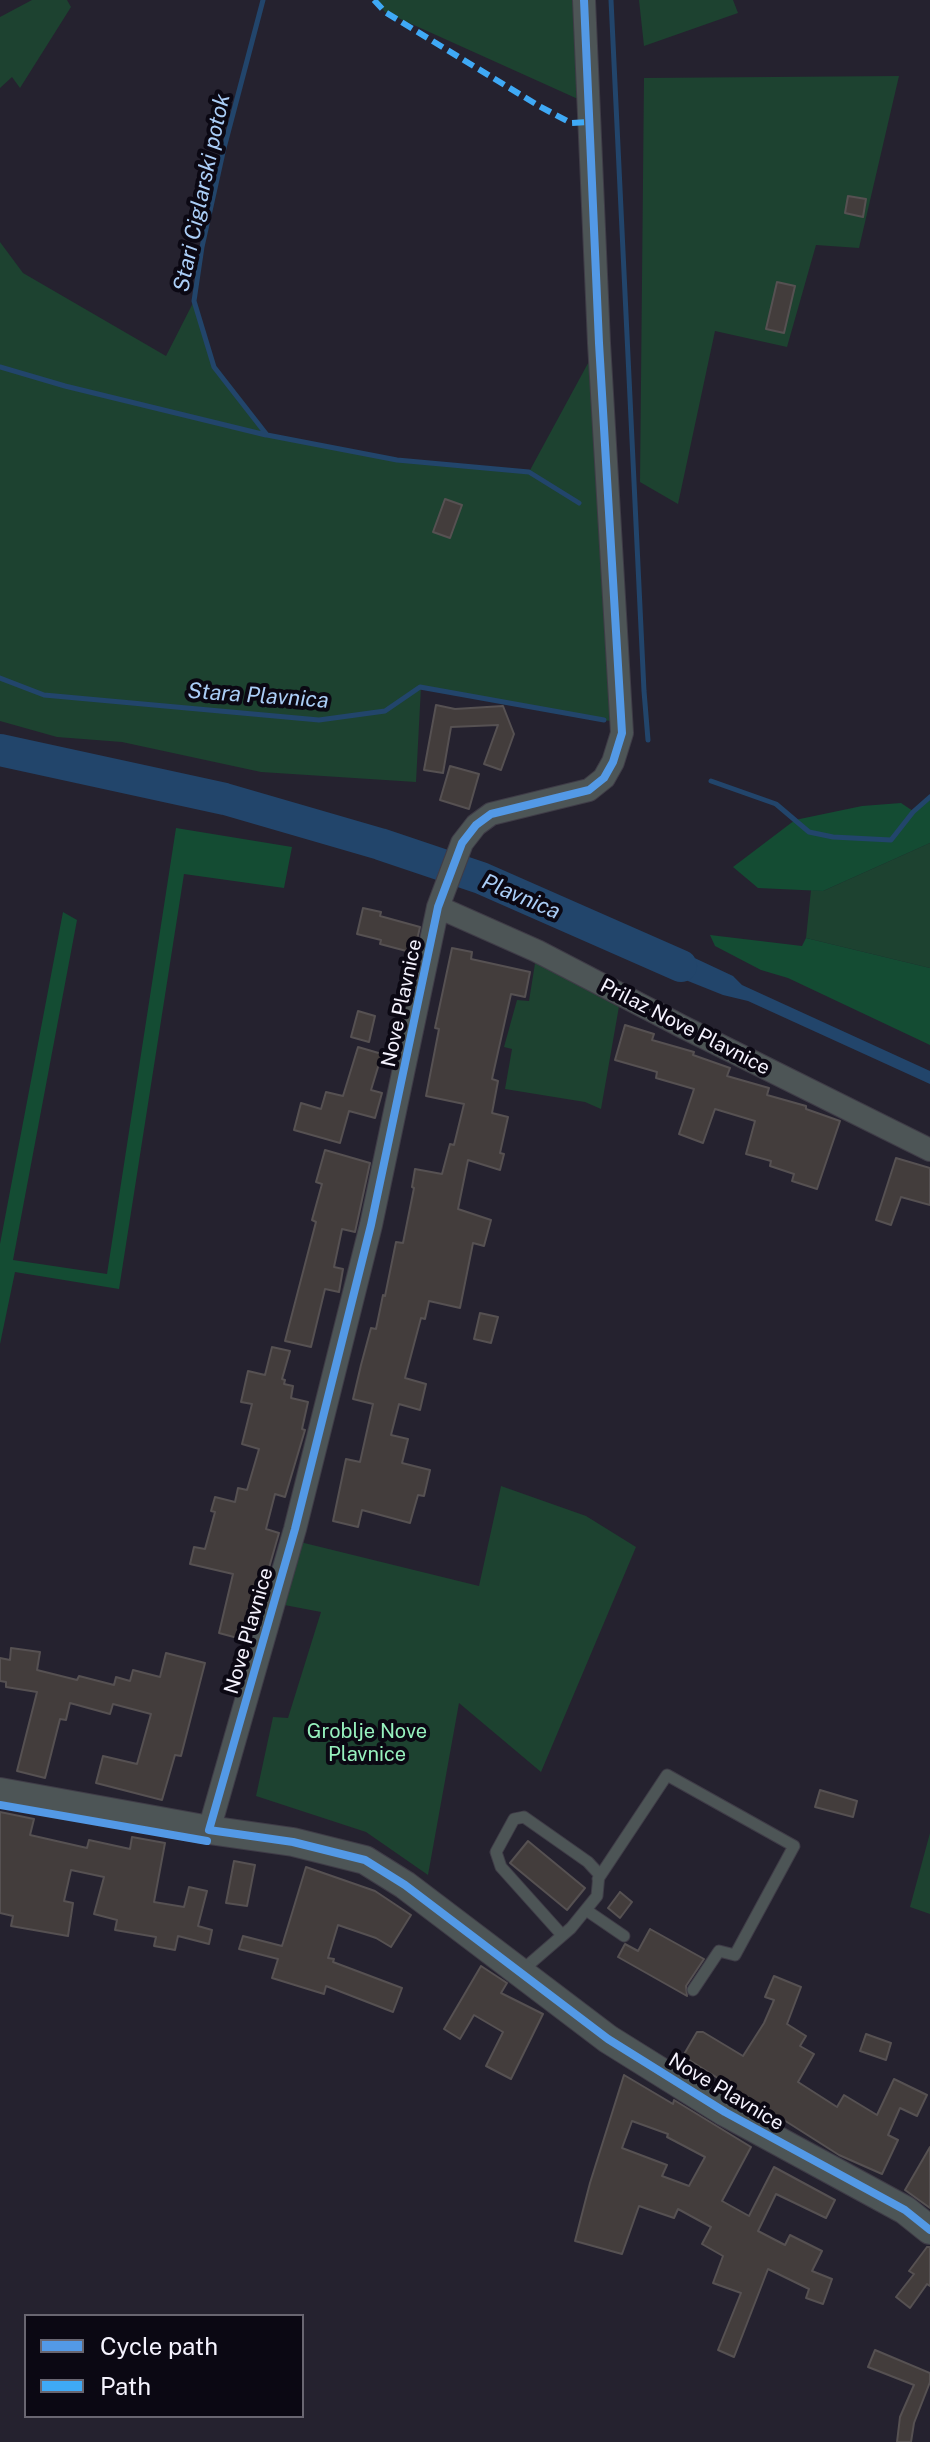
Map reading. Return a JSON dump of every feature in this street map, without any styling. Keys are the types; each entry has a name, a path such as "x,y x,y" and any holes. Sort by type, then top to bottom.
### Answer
{"street":[{"name":"Nove Plavnice","path":"209,1830 295,1529 371,1225 441,899 462,843 476,825 491,814 589,790 604,778 613,762 622,733 600,359 584,0"},
{"name":"Prilaz Nove Plavnice","path":"441,899 683,1027 930,1150"},
{"name":"Nove Plavnice","path":"0,1792 293,1842 365,1860 405,1885 608,2039 712,2104 905,2210 930,2230"}],"lane":[{"path":"598,1879 667,1775 794,1846 735,1955 719,1951 693,1990"},
{"path":"519,1973 562,1935 586,1910 597,1896 599,1874 588,1862 524,1817 514,1819 496,1852 501,1867 562,1935"},
{"path":"586,1910 624,1936"}],"green space":[{"path":"32,0 67,0 71,7 20,88 12,77 0,88 0,17"},
{"path":"374,0 584,0 589,104 385,12"},
{"path":"639,0 733,0 738,13 644,46"},
{"path":"899,76 859,248 816,245 787,347 715,331 678,504 640,482 644,78"},
{"path":"0,242 23,273 166,356 194,301 214,367 267,435 397,460 529,472 599,343 621,723 421,687 416,782 261,772 122,742 57,737 0,721"},
{"path":"930,797 930,843 823,891 758,888 733,867 795,820 862,806 901,803 913,811"},
{"path":"176,828 292,847 284,888 184,874 119,1289 15,1272 0,1344 0,1244 63,912 77,920 13,1260 107,1274"},
{"path":"930,843 930,968 806,938 811,890 823,891"},
{"path":"710,935 802,946 806,938 930,968 930,1045 788,978 761,970 715,946"},
{"path":"537,951 621,995 601,1109 585,1102 505,1089 512,1049 504,1047 517,1000 529,1001"},
{"name":"Groblje Nove Plavnice","path":"501,1486 586,1516 636,1547 541,1772 459,1703 428,1875 366,1832 256,1796 273,1717 288,1718 321,1612 274,1603 292,1540 479,1586"},
{"path":"930,1833 930,1914 910,1907"}],"water":[{"path":"656,947 686,954 733,976 742,985 930,1071 930,1084 748,1001 723,995 658,969 644,960 643,949"}],"building":[{"path":"848,196 866,199 863,217 845,213"},
{"path":"777,282 795,286 784,333 766,329"},
{"path":"445,499 462,505 450,538 433,532"},
{"path":"436,705 455,709 503,706 514,734 501,770 484,764 498,725 451,727 443,773 424,770"},
{"path":"450,766 479,774 469,809 440,800"},
{"path":"363,908 420,927 414,953 357,934"},
{"path":"452,948 472,952 471,959 530,972 525,997 511,994 492,1079 498,1081 492,1113 508,1117 500,1153 504,1154 500,1170 468,1160 458,1209 491,1220 484,1246 473,1243 460,1308 429,1301 425,1319 421,1318 405,1378 426,1384 420,1410 399,1404 391,1435 408,1439 402,1463 430,1470 424,1496 418,1495 410,1523 362,1510 358,1527 333,1521 346,1459 360,1462 373,1404 353,1399 361,1365 371,1328 376,1329 396,1242 403,1243 415,1169 442,1174 450,1144 454,1145 464,1104 426,1096 439,1029 435,1028"},
{"path":"358,1011 375,1016 369,1042 351,1037"},
{"path":"625,1025 654,1034 652,1040 694,1052 693,1055 730,1068 727,1076 769,1088 767,1095 806,1106 806,1109 840,1121 817,1189 792,1181 794,1174 770,1166 771,1161 746,1154 755,1121 715,1109 703,1143 679,1134 694,1089 656,1078 657,1072 615,1060"},
{"path":"358,1047 382,1054 371,1090 382,1093 375,1118 349,1111 340,1143 294,1130 301,1103 321,1109 326,1092 343,1096"},
{"path":"325,1150 370,1163 355,1232 342,1229 334,1267 343,1269 339,1292 325,1289 311,1347 285,1341 316,1222 312,1220 322,1184 316,1182"},
{"path":"896,1158 930,1168 930,1205 901,1197 891,1225 876,1220"},
{"path":"480,1313 498,1317 491,1343 474,1339"},
{"path":"272,1347 290,1351 282,1379 285,1380 284,1384 293,1386 291,1398 308,1402 302,1429 305,1430 285,1497 275,1494 266,1529 279,1533 256,1613 251,1612 245,1640 219,1633 233,1574 190,1564 194,1547 205,1549 215,1512 211,1511 215,1497 235,1502 238,1488 247,1490 259,1449 242,1444 252,1404 241,1402 248,1371 265,1375"},
{"path":"11,1648 40,1652 37,1670 114,1685 116,1677 130,1681 133,1670 160,1677 166,1653 205,1663 181,1756 175,1755 162,1800 96,1783 103,1756 137,1764 151,1714 113,1704 110,1714 70,1703 66,1720 60,1719 45,1778 17,1771 37,1692 6,1687 6,1682 0,1681 0,1658 10,1660"},
{"path":"820,1790 857,1801 853,1817 815,1807"},
{"path":"0,1812 34,1819 30,1835 87,1848 89,1840 130,1849 132,1837 165,1843 154,1902 184,1907 189,1887 207,1891 198,1926 212,1930 209,1944 178,1936 175,1950 154,1946 156,1937 115,1930 117,1920 94,1914 104,1877 71,1870 64,1901 73,1903 68,1936 11,1926 13,1916 0,1913"},
{"path":"528,1841 585,1888 567,1910 510,1863"},
{"path":"234,1861 255,1865 247,1906 226,1903"},
{"path":"306,1867 375,1891 411,1915 391,1947 376,1938 338,1925 328,1958 402,1988 393,2012 326,1986 324,1994 272,1978 278,1959 239,1949 243,1936 282,1946"},
{"path":"620,1892 632,1902 620,1918 608,1908"},
{"path":"650,1929 704,1959 686,1986 687,1996 618,1957 625,1944 638,1951"},
{"path":"481,1966 507,1983 501,1993 543,2014 511,2079 486,2066 503,2032 474,2015 460,2039 444,2029"},
{"path":"774,1976 801,1987 787,2024 806,2036 800,2046 814,2054 798,2082 837,2107 844,2095 877,2115 894,2079 927,2095 917,2116 900,2108 888,2135 898,2140 882,2174 839,2155 683,2056 697,2032 703,2032 743,2056 774,2000 765,1997"},
{"path":"866,2034 891,2043 886,2060 860,2051"},
{"path":"624,2075 673,2104 674,2100 751,2147 722,2201 749,2216 774,2167 835,2200 826,2218 776,2194 758,2231 785,2245 790,2235 822,2251 812,2271 832,2279 823,2304 806,2298 809,2289 768,2269 734,2357 718,2350 741,2293 713,2283 723,2256 702,2244 711,2227 678,2209 674,2218 639,2206 622,2254 575,2241","holes":["632,2121 668,2134 667,2137 705,2157 689,2186 662,2176 667,2165 622,2148"]},
{"path":"930,2147 930,2208 905,2190"},
{"path":"930,2247 930,2286 927,2284 910,2308 896,2297 914,2274 909,2271"},
{"path":"875,2350 930,2373 911,2442 897,2442 900,2417 914,2385 868,2367"}],"waterway":[{"name":"Stari Ciglarski potok","path":"263,0 224,148 202,247 194,301 214,367 267,435 397,460 529,472 579,503"},
{"path":"611,0 648,740"},
{"path":"0,367 266,435"},
{"name":"Stara Plavnica","path":"0,678 44,695 319,720 385,711 420,687 604,720"},
{"name":"Plavnica","path":"0,750 225,799 380,844 481,878 681,966"},
{"name":"Stara Plavnica","path":"711,781 776,804 809,832 833,837 891,840 913,812 930,797"}],"marked path":[{"path":"374,0 385,12 539,106 571,123 589,122"}],"cycle path":[{"path":"584,0 599,343 622,733 613,762 604,778 589,790 491,814 476,825 462,843 438,907 371,1225 295,1529 209,1830 293,1842 365,1860 405,1885 608,2039 725,2112 905,2210 930,2230"},
{"path":"0,1805 207,1841"}]}
